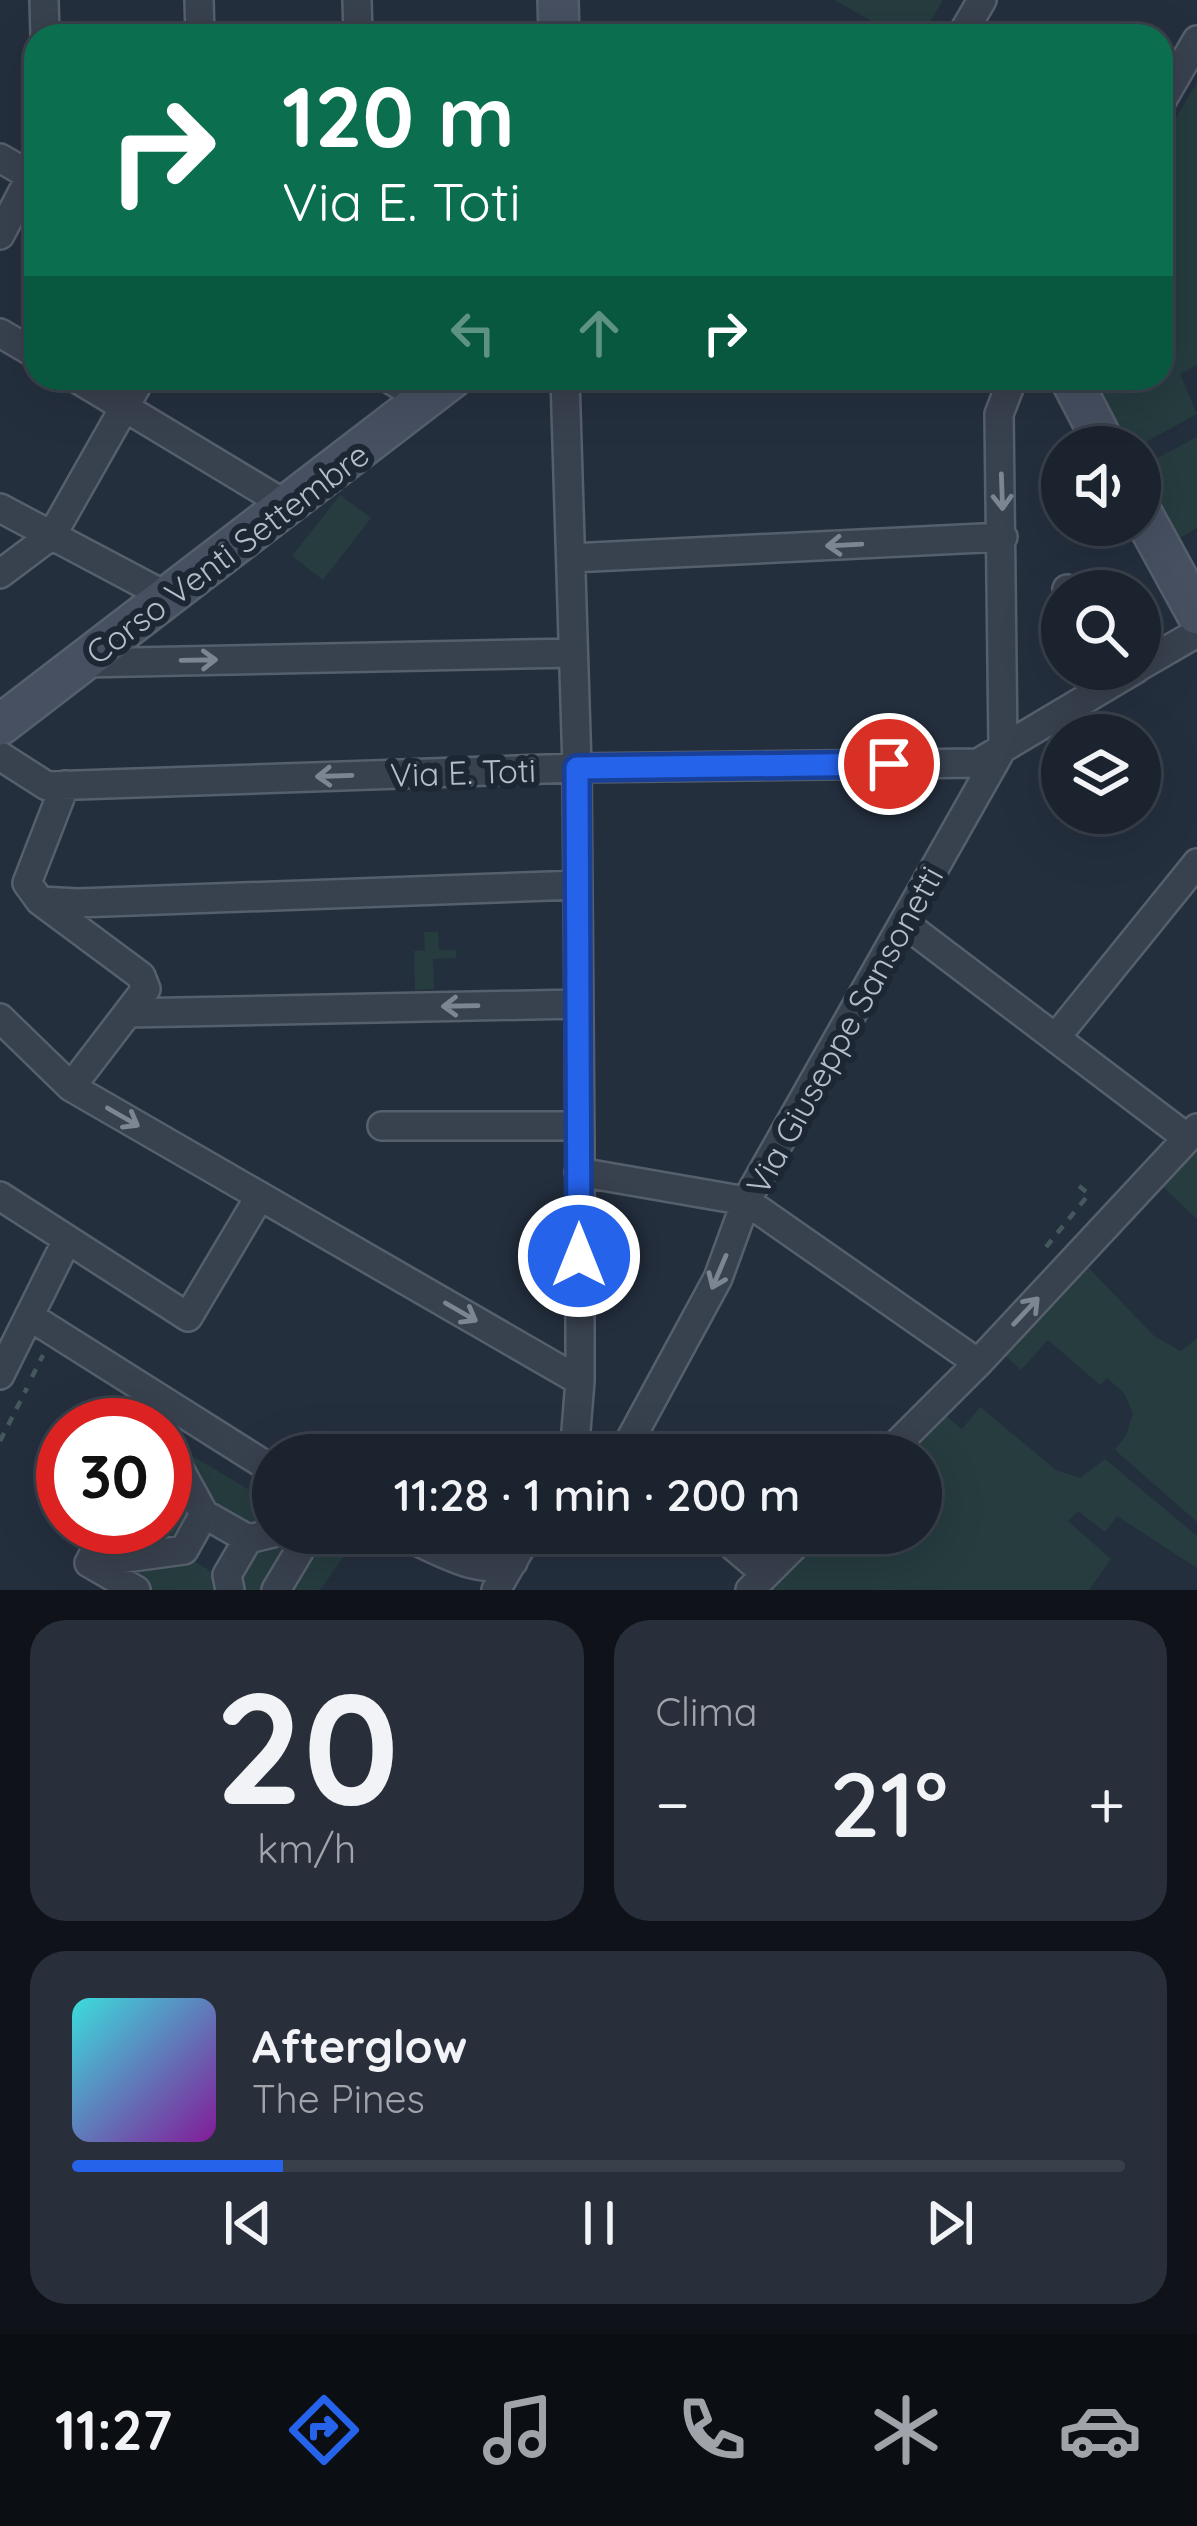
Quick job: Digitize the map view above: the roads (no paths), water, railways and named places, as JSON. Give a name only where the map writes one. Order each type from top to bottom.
[{"type":"street","points":[[1173,81],[1197,40]]},
{"type":"street","points":[[0,235],[24,193]]},
{"type":"street","points":[[97,390],[288,506]]},
{"type":"street","points":[[0,574],[52,535],[133,390]]},
{"type":"street","name":"Corso Venti Settembre","points":[[0,725],[439,390]]},
{"type":"street","points":[[565,390],[577,768],[580,1434]]},
{"type":"street","name":"Via Giuseppe Sansonetti","points":[[633,1434],[718,1278],[746,1202],[1003,747],[999,414],[1008,390]]},
{"type":"street","points":[[1076,390],[1095,426]]},
{"type":"street","points":[[0,508],[168,596]]},
{"type":"street","points":[[571,558],[1003,537]]},
{"type":"street","points":[[1160,546],[1197,614]]},
{"type":"street","name":"Via E. Toti","points":[[1161,652],[1197,633]]},
{"type":"street","points":[[82,663],[573,653]]},
{"type":"street","name":"Via E. Toti","points":[[0,756],[47,786],[577,768],[978,763],[1096,690]]},
{"type":"street","points":[[65,785],[27,883],[40,901],[141,976],[146,988],[71,1087]]},
{"type":"street","points":[[1057,1036],[1197,863]]},
{"type":"street","points":[[40,901],[577,885]]},
{"type":"street","points":[[904,923],[1192,1132],[907,1434]]},
{"type":"street","points":[[128,1013],[578,1004]]},
{"type":"street","points":[[0,1018],[71,1087],[580,1381]]},
{"type":"street","points":[[382,1126],[579,1126]]},
{"type":"street","points":[[579,1172],[746,1202],[978,1363]]},
{"type":"street","points":[[0,1196],[188,1318],[260,1196]]},
{"type":"street","points":[[0,1375],[67,1240]]},
{"type":"street","points":[[29,1316],[142,1398]]},
{"type":"street","points":[[192,1429],[252,1460]]},
{"type":"street","points":[[192,1492],[204,1514],[252,1533]]},
{"type":"street","points":[[192,1536],[204,1514]]},
{"type":"street","points":[[190,1554],[228,1582],[252,1548]]},
{"type":"street","points":[[89,1563],[94,1554]]},
{"type":"street","points":[[89,1563],[155,1554]]},
{"type":"street","points":[[276,1590],[297,1554]]},
{"type":"street","points":[[451,1554],[485,1568],[513,1562]]},
{"type":"street","points":[[496,1590],[517,1554]]},
{"type":"street","points":[[735,1554],[758,1582],[786,1554]]},
{"type":"street","points":[[89,1563],[136,1590]]}]
